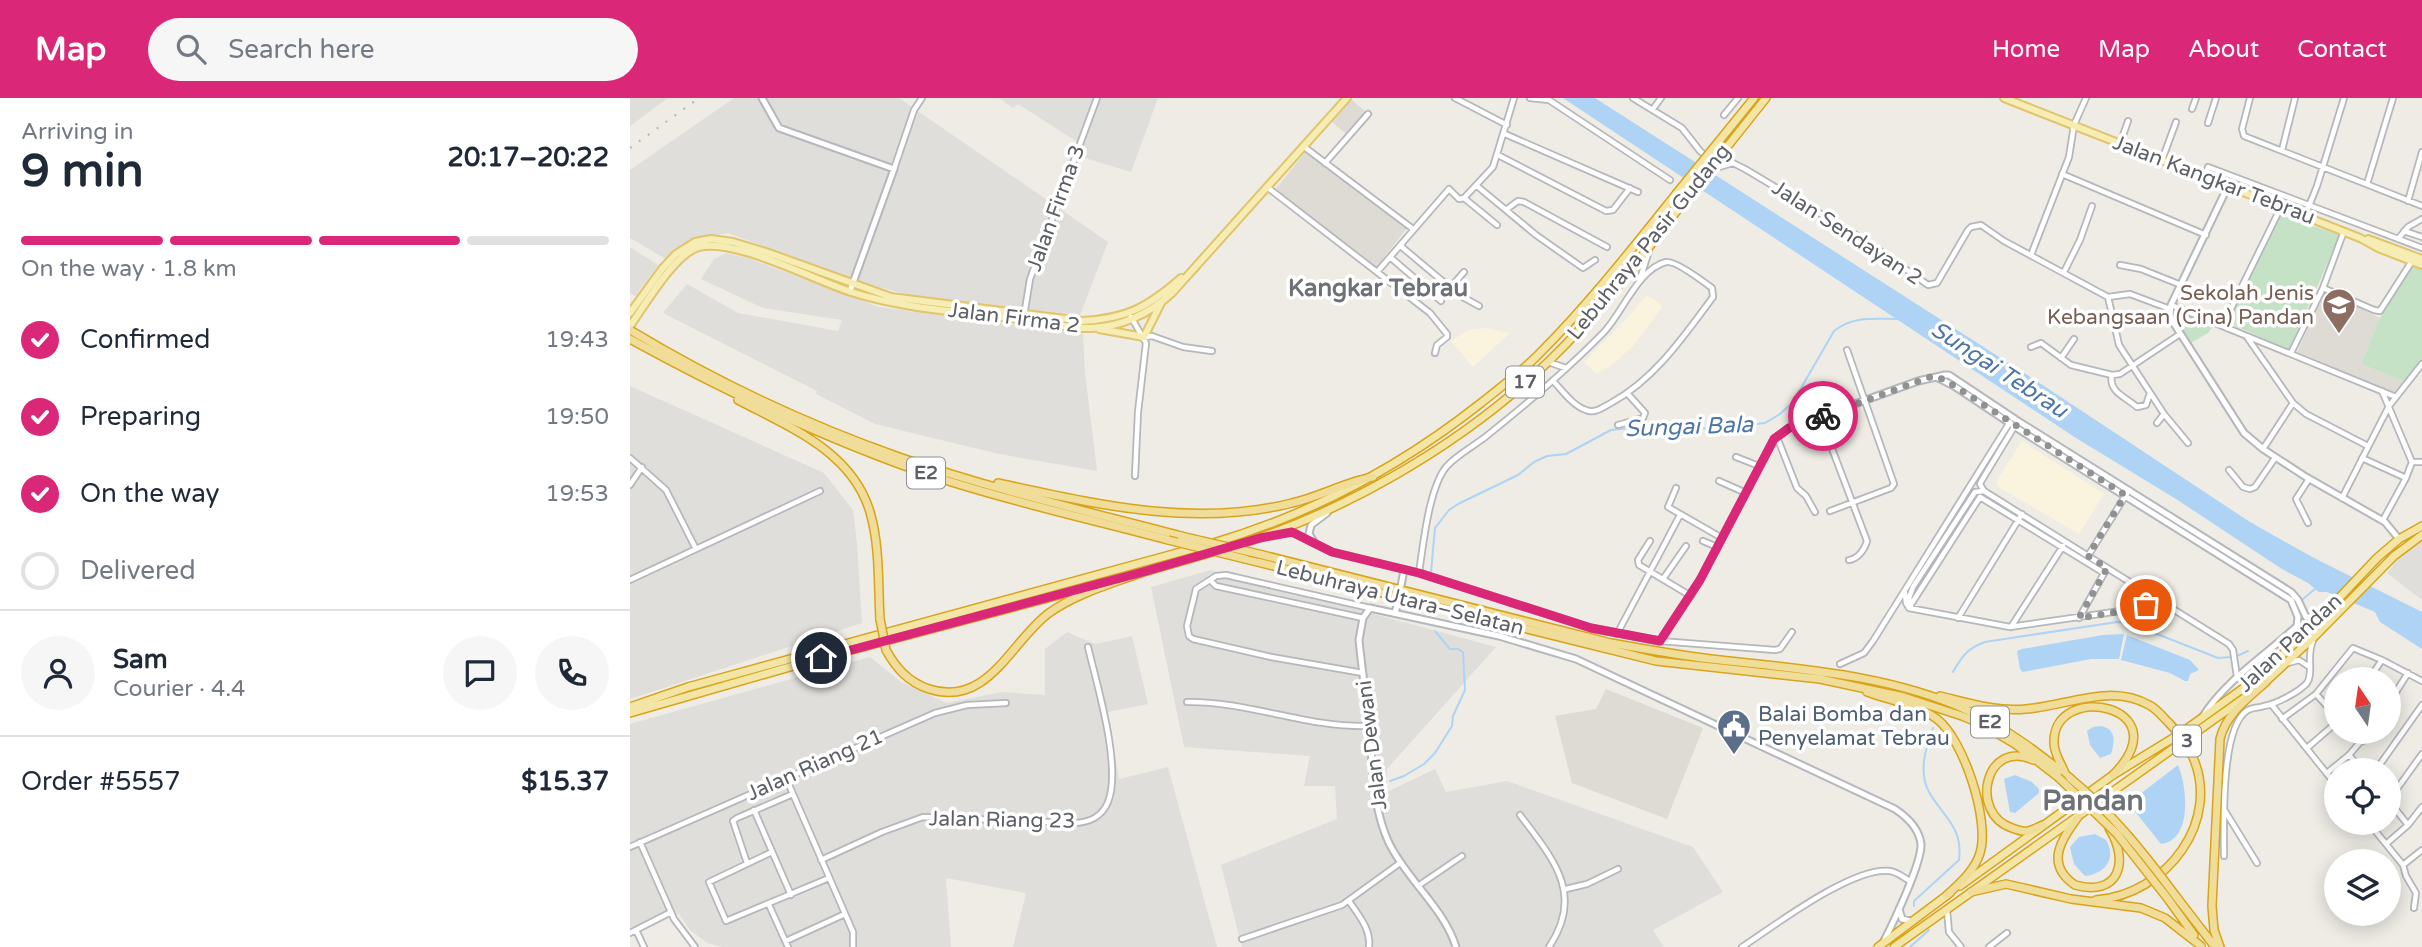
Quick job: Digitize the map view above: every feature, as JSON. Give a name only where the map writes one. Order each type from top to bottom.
[{"type":"highway","name":"Lebuhraya Pasir Gudang","points":[[630,707],[688,687],[1231,538],[1316,506],[1373,477],[1436,438],[1516,376],[1539,354],[1620,264],[1754,98]]},
{"type":"highway","name":"Lebuhraya Pasir Gudang","points":[[630,713],[1260,538],[1331,509],[1400,472],[1451,440],[1548,362],[1651,247],[1766,98]]},
{"type":"highway","name":"Lebuhraya Utara–Selatan","points":[[630,332],[696,374],[802,425],[938,477],[1168,540],[1656,661],[1808,678],[1904,697],[1962,716],[2000,734],[2064,776]]},
{"type":"highway","name":"Lebuhraya Utara–Selatan","points":[[630,332],[803,418],[895,455],[980,483],[1611,643],[1693,657],[1828,672],[1906,688],[1967,710],[2001,727],[2030,746],[2064,776]]},
{"type":"highway","points":[[696,374],[702,382],[824,447],[849,472],[863,494],[873,526],[880,619],[886,650],[898,670],[917,684],[934,690],[964,689],[992,674],[1034,626],[1058,607],[1086,592],[1143,572]]},
{"type":"highway","points":[[980,483],[987,480],[1115,507],[1187,515],[1240,512],[1292,503],[1373,477]]},
{"type":"highway","name":"Jalan Pandan","points":[[1881,945],[2113,775],[2201,719],[2264,672],[2399,539],[2422,526]]},
{"type":"highway","name":"Jalan Pandan","points":[[1895,946],[1947,915],[1990,876],[2179,746],[2266,682],[2404,547],[2422,535]]},
{"type":"highway","points":[[2218,947],[2211,906],[2220,739],[2233,714],[2266,682]]},
{"type":"highway","points":[[1850,685],[1928,713],[1944,726],[1962,752],[1983,825],[1983,840],[1977,862],[1947,895]]},
{"type":"highway","points":[[1906,688],[1972,704],[2011,710],[2098,695],[2115,696],[2151,705],[2169,723],[2199,769],[2201,806],[2192,834],[2176,859],[2145,884],[2130,892],[2103,899],[2071,899]]},
{"type":"highway","points":[[2113,775],[2131,754],[2134,740],[2127,719],[2116,710],[2105,706],[2092,706],[2064,716],[2057,725],[2054,739],[2055,752],[2064,776],[2105,809],[2130,837],[2202,946]]},
{"type":"highway","points":[[2043,764],[2021,757],[2006,759],[1989,773],[1986,786],[1989,804],[2000,822],[2021,831],[2043,825]]},
{"type":"highway","name":"E2","points":[[2064,776],[2105,822]]},
{"type":"highway","points":[[2080,814],[2058,850],[2061,871],[2070,881],[2082,887],[2097,887],[2109,881],[2117,873],[2121,862],[2120,850],[2105,822]]},
{"type":"highway","points":[[2105,822],[2218,947]]},
{"type":"highway","points":[[1971,892],[2007,884],[2071,899],[2127,906],[2152,912],[2177,926],[2202,946]]},
{"type":"main road","points":[[1203,258],[1347,98]]},
{"type":"main road","name":"Jalan Kangkar Tebrau","points":[[2004,98],[2360,237],[2422,265]]},
{"type":"main road","points":[[2360,237],[2422,258]]},
{"type":"main road","name":"Jalan Firma 2","points":[[630,313],[662,268],[676,254],[695,242],[711,239],[733,242],[891,297],[1090,328],[1146,314],[1161,303],[1203,258]]},
{"type":"main road","name":"Jalan Firma 2","points":[[630,332],[682,258],[696,248],[705,246],[714,245],[742,251],[849,291],[890,303],[1082,321],[1131,317],[1157,299],[1203,258]]},
{"type":"main road","points":[[1090,328],[1144,337],[1161,303]]},
{"type":"street","points":[[762,98],[779,128],[894,169]]},
{"type":"street","points":[[849,291],[914,110],[922,98]]},
{"type":"street","name":"Jalan Firma 3","points":[[1024,317],[1030,279],[1097,98]]},
{"type":"street","points":[[1455,98],[1507,125]]},
{"type":"street","points":[[1377,272],[1450,189],[1459,199],[1464,198],[1492,171],[1514,98]]},
{"type":"street","points":[[1530,98],[1549,100],[1670,180]]},
{"type":"street","points":[[1633,98],[1653,109],[1661,98]]},
{"type":"street","points":[[1724,115],[1738,98]]},
{"type":"street","points":[[2086,98],[2074,125],[2069,157],[2031,255],[2108,297],[2130,294],[2223,325],[2396,397]]},
{"type":"street","points":[[2192,108],[2196,98]]},
{"type":"street","points":[[2208,123],[2216,98]]},
{"type":"street","points":[[2250,98],[2242,132],[2244,136],[2420,205]]},
{"type":"street","points":[[2282,150],[2295,98]]},
{"type":"street","points":[[2305,216],[2344,98]]},
{"type":"street","points":[[2367,184],[2393,98]]},
{"type":"street","name":"Jalan Sendayan 2","points":[[1653,109],[1688,132],[1700,151],[1719,166],[1734,163],[1866,240],[1928,285],[1937,283],[1971,226],[1981,225],[2031,255]]},
{"type":"street","points":[[1325,163],[1368,114]]},
{"type":"street","points":[[2120,144],[2128,121]]},
{"type":"street","points":[[2162,160],[2176,122]]},
{"type":"street","points":[[1505,134],[1638,192]]},
{"type":"street","points":[[1303,146],[1413,229]]},
{"type":"street","points":[[2409,201],[2422,152]]},
{"type":"street","points":[[1498,155],[1606,211],[1613,210],[1630,188]]},
{"type":"street","points":[[2205,177],[2208,167],[2422,248]]},
{"type":"street","points":[[2063,174],[2206,235]]},
{"type":"street","points":[[1477,186],[1535,235],[1583,268],[1595,260]]},
{"type":"street","points":[[2228,186],[2171,307],[2173,322],[2244,433],[2275,458],[2383,520],[2399,539]]},
{"type":"street","points":[[1266,187],[1419,304],[1447,331],[1447,337],[1437,345],[1434,353]]},
{"type":"street","points":[[1464,198],[1497,225]]},
{"type":"street","points":[[1507,209],[1518,201],[1524,202],[1607,247]]},
{"type":"street","points":[[2064,272],[2080,240],[2092,206]]},
{"type":"street","points":[[2223,325],[2281,207]]},
{"type":"street","points":[[2398,239],[2404,231],[2422,219]]},
{"type":"street","points":[[2404,231],[2422,237]]},
{"type":"street","points":[[2291,353],[2323,288],[2344,232]]},
{"type":"street","points":[[2389,246],[2392,237]]},
{"type":"street","points":[[1401,244],[1450,288],[1468,302],[1479,306]]},
{"type":"street","points":[[1419,573],[1429,512],[1446,467],[1553,382],[1619,316],[1640,279],[1651,247]]},
{"type":"street","points":[[1390,257],[1441,301]]},
{"type":"street","points":[[2323,288],[2378,312],[2412,261]]},
{"type":"street","points":[[1553,382],[1577,405],[1595,411],[1644,382],[1713,297],[1712,288],[1673,262],[1665,262],[1640,279]]},
{"type":"street","points":[[2120,265],[2141,269],[2182,286]]},
{"type":"street","points":[[1450,288],[1464,272]]},
{"type":"street","points":[[2108,297],[2119,345],[2164,414],[2188,443]]},
{"type":"street","points":[[1131,317],[1144,337],[1146,347],[1138,412],[1135,476]]},
{"type":"street","points":[[2031,347],[2041,343],[2071,365],[2112,375],[2133,367],[2180,334]]},
{"type":"street","points":[[1144,337],[1152,336],[1183,347],[1212,351]]},
{"type":"street","points":[[2246,336],[2293,403],[2306,414],[2368,446]]},
{"type":"street","points":[[2061,358],[2074,339]]},
{"type":"street","points":[[1830,511],[1891,488],[1894,484],[1847,350]]},
{"type":"street","points":[[1548,362],[1567,368]]},
{"type":"street","points":[[2342,498],[2389,406],[2422,364]]},
{"type":"street","points":[[2112,375],[2110,383],[2113,389],[2137,407],[2146,405],[2150,393]]},
{"type":"street","points":[[1660,641],[1691,596],[1777,437],[1789,428],[1933,376],[1954,386],[2127,492],[2274,585],[2296,603],[2299,611],[2297,626],[2237,677],[2213,701],[2201,719]]},
{"type":"street","points":[[2381,391],[2412,461],[2406,478],[2383,520]]},
{"type":"street","points":[[1618,425],[1636,422],[1643,418],[1645,413],[1627,393]]},
{"type":"street","points":[[2263,449],[2293,403]]},
{"type":"street","points":[[2157,423],[2164,414]]},
{"type":"street","points":[[1820,417],[1867,541],[1866,547],[1857,557],[1849,560]]},
{"type":"street","points":[[2014,422],[1980,484],[1984,491],[2022,514],[2104,573]]},
{"type":"street","points":[[1840,664],[1864,653],[2014,422]]},
{"type":"street","points":[[1777,437],[1797,488],[1806,496],[1815,512]]},
{"type":"street","points":[[1736,457],[1759,466]]},
{"type":"street","points":[[630,458],[666,490],[696,550]]},
{"type":"street","points":[[2229,470],[2243,487],[2250,489],[2255,487],[2275,458]]},
{"type":"street","points":[[2362,458],[2406,478]]},
{"type":"street","points":[[2412,461],[2422,462]]},
{"type":"street","points":[[630,485],[642,467]]},
{"type":"street","points":[[2308,523],[2296,499],[2309,479]]},
{"type":"street","points":[[1719,481],[1746,493]]},
{"type":"street","points":[[1676,488],[1668,507],[1722,538]]},
{"type":"street","points":[[630,580],[820,491]]},
{"type":"street","points":[[1911,607],[1975,492],[1984,491]]},
{"type":"street","points":[[2088,556],[2127,492]]},
{"type":"street","points":[[1911,607],[1909,598],[1913,587],[1952,527],[1980,497],[2088,556],[2229,644],[2237,677]]},
{"type":"street","points":[[1961,500],[1966,511]]},
{"type":"street","points":[[1316,545],[1310,534],[1311,525],[1331,509]]},
{"type":"street","points":[[1958,618],[2022,514]]},
{"type":"street","points":[[1617,634],[1680,515]]},
{"type":"street","points":[[1941,531],[1952,527]]},
{"type":"street","points":[[1260,538],[1292,532],[1332,552],[1419,573],[1617,634],[1660,641],[1775,650],[1780,649],[1792,632]]},
{"type":"street","points":[[1650,541],[1638,562],[1691,596]]},
{"type":"street","points":[[1703,541],[1717,547]]},
{"type":"street","points":[[2010,627],[2064,545]]},
{"type":"street","points":[[1663,579],[1686,546]]},
{"type":"street","points":[[2079,618],[2107,568]]},
{"type":"street","points":[[1401,586],[1404,570]]},
{"type":"street","points":[[1363,673],[1271,657],[1193,639],[1189,636],[1187,626],[1196,589],[1210,580],[1226,575],[1499,636],[1576,659],[1895,809],[1914,825],[1919,838],[1920,854],[1881,945]]},
{"type":"street","points":[[1210,580],[1216,586],[1363,618],[1370,608]]},
{"type":"street","points":[[1905,593],[1907,606],[2010,627],[2141,608],[2146,605],[2151,595]]},
{"type":"street","points":[[1395,613],[1398,602]]},
{"type":"street","points":[[2299,611],[2310,619],[2322,617]]},
{"type":"street","name":"Jalan Dewani","points":[[1363,618],[1359,640],[1373,778],[1381,820],[1400,863],[1449,930],[1456,947]]},
{"type":"street","points":[[2224,856],[2226,764],[2238,721],[2250,709],[2271,704],[2304,685],[2310,677],[2308,653],[2315,636]]},
{"type":"street","name":"Jalan Riang 23","points":[[821,860],[882,832],[923,817],[1073,823],[1087,822],[1098,817],[1109,801],[1113,776],[1088,648]]},
{"type":"street","points":[[2282,719],[2316,694],[2353,648],[2422,681]]},
{"type":"street","points":[[2284,666],[2299,660],[2309,666]]},
{"type":"street","points":[[2377,667],[2382,660]]},
{"type":"street","points":[[2401,685],[2408,674]]},
{"type":"street","points":[[2316,694],[2324,703]]},
{"type":"street","points":[[1186,702],[1208,702],[1334,726],[1369,726]]},
{"type":"street","name":"Jalan Riang 21","points":[[630,847],[935,713],[967,705],[1006,704]]},
{"type":"street","points":[[2271,704],[2324,769]]},
{"type":"street","points":[[2384,758],[2422,705]]},
{"type":"street","points":[[2307,748],[2324,734]]},
{"type":"street","points":[[2345,758],[2360,744]]},
{"type":"street","points":[[2401,784],[2422,754]]},
{"type":"street","points":[[786,778],[845,914],[852,932],[853,947]]},
{"type":"street","points":[[747,863],[733,821],[793,794]]},
{"type":"street","points":[[2386,844],[2408,825],[2422,807]]},
{"type":"street","points":[[754,810],[791,895]]},
{"type":"street","points":[[2224,811],[2257,863]]},
{"type":"street","points":[[1520,815],[1541,842],[1566,890],[1562,927],[1549,947]]},
{"type":"street","points":[[2401,816],[2408,825]]},
{"type":"street","points":[[2379,835],[2403,865],[2416,893],[2414,908]]},
{"type":"street","points":[[640,842],[678,926],[695,947]]},
{"type":"street","points":[[2403,865],[2422,850]]},
{"type":"street","points":[[772,852],[709,882],[724,919],[730,921],[829,878]]},
{"type":"street","points":[[1417,886],[1462,856]]},
{"type":"street","points":[[1242,939],[1328,911],[1349,901],[1400,863]]},
{"type":"street","points":[[1566,890],[1587,884],[1618,869]]},
{"type":"street","points":[[1742,947],[1846,880],[1869,872],[1888,871],[1910,881]]},
{"type":"street","points":[[1349,901],[1366,926],[1370,938],[1369,947]]},
{"type":"street","points":[[1900,902],[1900,916],[1905,921],[1911,921]]},
{"type":"street","points":[[769,905],[787,944],[845,914]]},
{"type":"street","points":[[630,933],[671,912]]},
{"type":"street","points":[[1947,915],[1949,932],[1961,947]]},
{"type":"street","points":[[636,930],[644,947]]},
{"type":"street","points":[[1989,947],[2007,933]]},
{"type":"shaded area","points":[[630,98],[668,98],[630,126]]},
{"type":"shaded area","points":[[734,98],[899,98],[1108,242],[1080,315],[921,298],[863,283],[728,233],[696,239],[666,259],[630,238],[630,170]]},
{"type":"shaded area","points":[[999,98],[1158,98],[1131,172],[1085,158],[1087,148],[1018,104],[1013,108]]},
{"type":"shaded area","points":[[1352,100],[1367,113],[1347,135],[1332,122]]},
{"type":"shaded area","points":[[1307,150],[1407,228],[1375,269],[1275,190]]},
{"type":"shaded area","points":[[630,247],[658,265],[635,296],[630,293]]},
{"type":"shaded area","points":[[726,253],[751,259],[879,307],[1083,334],[1097,471],[999,454],[875,424],[816,394],[817,391],[663,313],[687,284],[738,313],[838,331],[842,320],[763,308],[701,279],[714,259]]},
{"type":"shaded area","name":"Sekolah Jenis Kebangsaan (Cina) Pandan","points":[[2325,291],[2380,318],[2361,364],[2405,382],[2395,394],[2297,352]]},
{"type":"shaded area","points":[[1647,295],[1662,307],[1633,346],[1612,365],[1596,374],[1584,362]]},
{"type":"shaded area","points":[[1486,328],[1510,333],[1473,367],[1451,341],[1468,330]]},
{"type":"shaded area","points":[[630,386],[824,473],[853,510],[862,623],[630,699]]},
{"type":"shaded area","points":[[2022,441],[2104,494],[2079,534],[1997,486],[1997,480]]},
{"type":"shaded area","points":[[2422,539],[2422,600],[2387,573],[2397,560]]},
{"type":"shaded area","points":[[1211,570],[1496,647],[1387,769],[1387,792],[1435,769],[1446,792],[1507,781],[1693,847],[1723,892],[1653,930],[1664,947],[1242,947],[1221,865],[1337,819],[1335,786],[1304,786],[1310,756],[1184,747],[1151,587]]},
{"type":"shaded area","points":[[1067,632],[1095,644],[1132,636],[1148,704],[1108,712],[1119,779],[1168,767],[1217,947],[1013,947],[1026,893],[946,878],[951,947],[722,947],[707,943],[690,930],[679,914],[630,936],[630,724],[870,657],[901,682],[947,703],[1002,692],[1045,695],[1045,649]]},
{"type":"shaded area","points":[[1606,689],[1703,728],[1667,819],[1572,783],[1555,716],[1596,709]]},
{"type":"green space","points":[[2280,215],[2340,235],[2289,350],[2227,322]]},
{"type":"green space","points":[[2413,265],[2422,269],[2422,360],[2405,382],[2361,364],[2380,318]]},
{"type":"green space","points":[[2175,309],[2214,325],[2208,333],[2189,344],[2174,318]]},
{"type":"water","name":"Sungai Tebrau","points":[[1563,98],[1595,98],[2035,380],[2250,522],[2314,558],[2422,612],[2422,649],[2380,622],[2375,612],[2327,592],[2319,592],[2076,438]]},
{"type":"water","points":[[2124,634],[2119,659],[2091,659],[2023,672],[2020,669],[2017,651],[2022,649]]},
{"type":"water","points":[[2127,635],[2190,660],[2199,670],[2190,674],[2188,681],[2185,681],[2170,673],[2121,660]]},
{"type":"water","points":[[2101,726],[2112,733],[2114,740],[2111,754],[2100,758],[2090,745],[2087,731]]},
{"type":"water","points":[[2178,765],[2184,786],[2183,823],[2171,840],[2161,844],[2133,809],[2131,801]]},
{"type":"water","points":[[2015,775],[2032,782],[2039,789],[2039,793],[2015,813],[2010,812],[2004,779]]},
{"type":"water","points":[[2095,834],[2106,840],[2109,859],[2098,872],[2085,876],[2074,864],[2070,847],[2079,837]]},
{"type":"waterway","name":"Sungai Bala","points":[[1431,572],[1435,528],[1449,510],[1518,475],[1534,462],[1547,456],[1566,454],[1611,430],[1648,426],[1714,429],[1765,423],[1793,402],[1834,331],[1857,320],[1900,319]]},
{"type":"waterway","points":[[2303,599],[2315,589]]},
{"type":"waterway","points":[[1953,672],[1966,653],[1985,642],[2117,622],[2129,623],[2218,658],[2231,657]]},
{"type":"waterway","points":[[1390,781],[1424,764],[1435,753],[1452,726],[1453,716],[1465,690],[1463,652],[1450,649],[1435,631]]},
{"type":"waterway","points":[[2237,656],[2248,651]]},
{"type":"waterway","points":[[1914,906],[1914,901],[1959,860],[1955,831],[1929,792],[1924,776],[1926,751],[1933,728]]},
{"type":"waterway","points":[[1910,947],[1929,930]]},
{"type":"railway","points":[[630,148],[699,98]]},
{"type":"way so far","points":[[1823,416],[1933,376],[1945,380],[2125,495],[2088,556],[2107,568],[2079,618],[2146,605]]},
{"type":"place","name":"Sekolah Jenis Kebangsaan (Cina) Pandan","points":[[2339,335]]},
{"type":"place","name":"Balai Bomba dan Penyelamat Tebrau","points":[[1734,756]]},
{"type":"district","name":"Kangkar Tebrau","points":[[1378,288]]},
{"type":"district","name":"Pandan","points":[[2093,801]]},
{"type":"route","points":[[821,658],[1260,538],[1292,532],[1307,541],[1351,558],[1419,573],[1591,628],[1660,641],[1691,596],[1774,439],[1789,428],[1823,416]]}]
